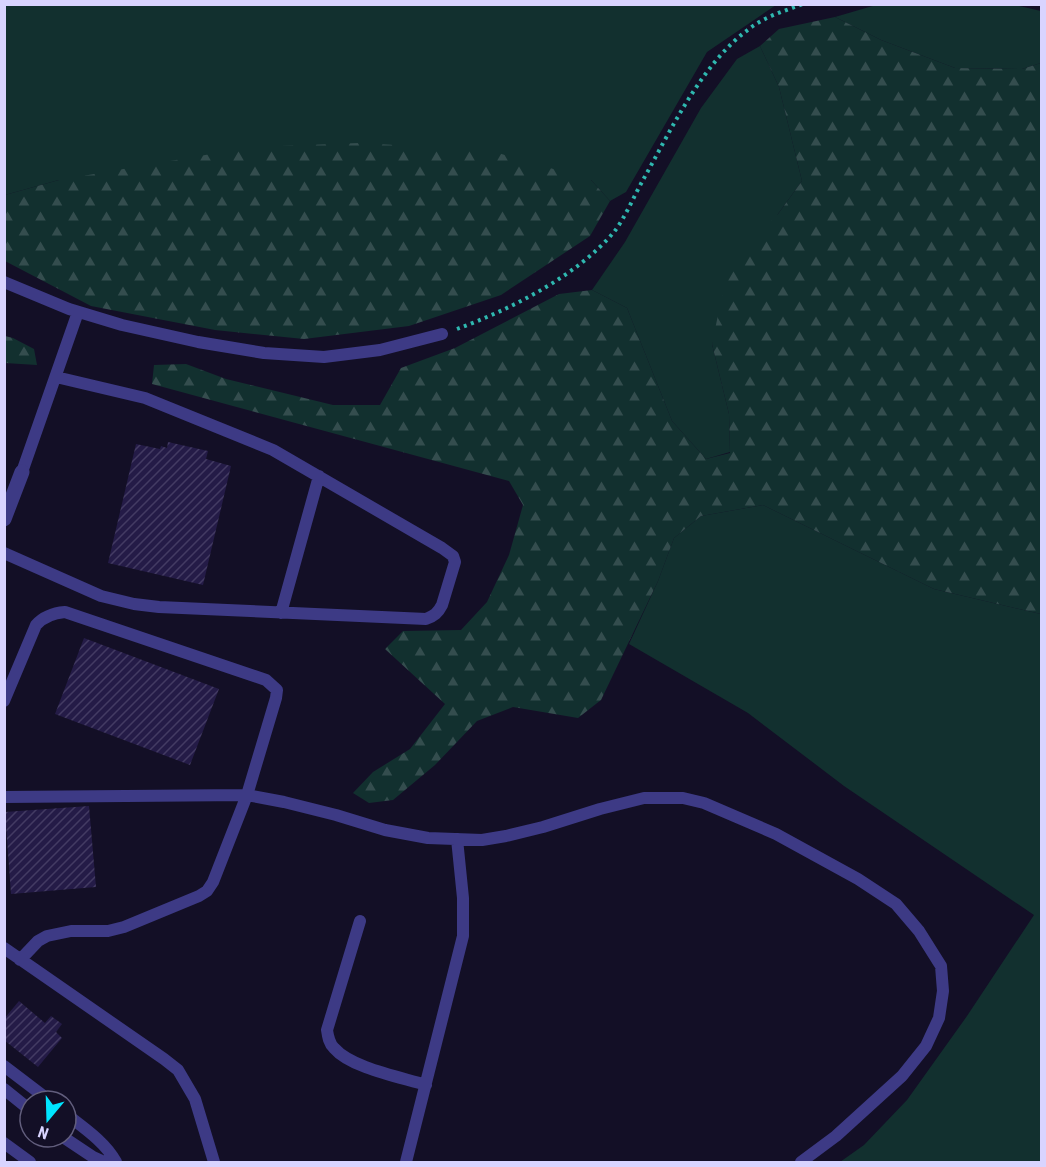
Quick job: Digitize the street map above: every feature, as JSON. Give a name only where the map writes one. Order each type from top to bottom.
[{"type":"street","points":[[4,519],[22,472]]},
{"type":"lane","points":[[4,282],[78,312],[122,325],[198,342],[264,353],[324,357],[380,350],[442,334]]},
{"type":"lane","points":[[22,472],[78,312]]},
{"type":"lane","points":[[4,554],[101,596],[118,601],[159,607],[426,619],[439,611],[455,562],[453,556],[442,548],[273,450],[156,402],[56,377]]},
{"type":"lane","points":[[281,613],[319,476]]},
{"type":"lane","points":[[4,701],[36,625],[48,615],[65,612],[266,680],[277,690],[247,795],[213,882],[207,891],[192,900],[116,929],[71,931],[48,936],[38,941],[20,960]]},
{"type":"lane","points":[[4,797],[247,795],[336,815],[385,830],[428,838],[482,840],[543,827],[644,798],[683,798],[704,803],[776,834],[858,879],[896,904],[919,931],[940,966],[943,991],[939,1018],[926,1046],[902,1076],[836,1136],[801,1162]]},
{"type":"lane","points":[[406,1162],[463,936],[463,898],[457,839]]},
{"type":"lane","points":[[360,921],[327,1030],[329,1039],[333,1047],[344,1057],[364,1066],[426,1085]]},
{"type":"lane","points":[[4,948],[178,1070],[195,1099],[214,1162]]},
{"type":"lane","points":[[4,1066],[34,1089]]},
{"type":"lane","points":[[4,1089],[18,1100]]},
{"type":"lane","points":[[78,1124],[98,1140],[117,1162]]},
{"type":"lane","points":[[4,1143],[30,1162]]},
{"type":"lane","points":[[78,1147],[104,1162]]},
{"type":"path","points":[[442,334],[485,318],[530,295],[567,273],[599,248],[616,229],[677,119],[710,67],[723,51],[750,27],[802,4]]},
{"type":"green space","points":[[5,5],[776,5],[707,52],[626,192],[610,201],[591,180],[59,180],[5,195]]},
{"type":"green space","points":[[876,5],[1015,5],[1041,11],[1041,63],[1022,69],[955,68],[881,40],[835,17]]},
{"type":"green space","points":[[835,17],[881,40],[955,68],[1022,69],[1041,63],[1041,614],[934,589],[763,505],[701,516],[674,538],[658,581],[601,700],[578,718],[513,707],[477,721],[435,765],[393,800],[369,803],[353,793],[373,772],[410,749],[445,704],[385,649],[403,631],[461,630],[487,602],[509,555],[523,505],[509,481],[152,384],[154,365],[186,364],[226,379],[333,405],[380,405],[401,368],[455,348],[559,294],[592,290],[627,308],[672,421],[706,459],[730,453],[729,414],[712,344],[728,267],[778,214],[802,181],[779,87],[760,46],[779,29]]},
{"type":"green space","points":[[760,46],[779,87],[802,181],[778,214],[712,344],[729,414],[730,452],[706,459],[672,421],[627,308],[592,290],[625,242],[701,108],[737,59]]},
{"type":"green space","points":[[359,143],[488,150],[591,180],[610,201],[590,236],[501,295],[409,326],[304,339],[215,330],[91,306],[5,261],[5,195],[59,180],[252,147]]},
{"type":"green space","points":[[5,336],[34,349],[37,365],[5,363]]},
{"type":"green space","points":[[763,505],[934,589],[1041,614],[1041,1162],[840,1162],[864,1145],[907,1100],[967,1016],[1034,915],[844,786],[748,713],[629,644],[658,581],[674,538],[701,516]]},
{"type":"building","points":[[168,442],[208,451],[206,459],[231,466],[203,585],[108,563],[136,444],[160,449],[161,446],[167,448]]},
{"type":"building","points":[[84,638],[219,689],[190,765],[55,714]]},
{"type":"building","points":[[89,806],[96,887],[11,894],[5,812]]},
{"type":"building","points":[[19,1001],[45,1023],[51,1016],[62,1024],[56,1032],[62,1038],[38,1067],[4,1040],[4,1019]]}]
